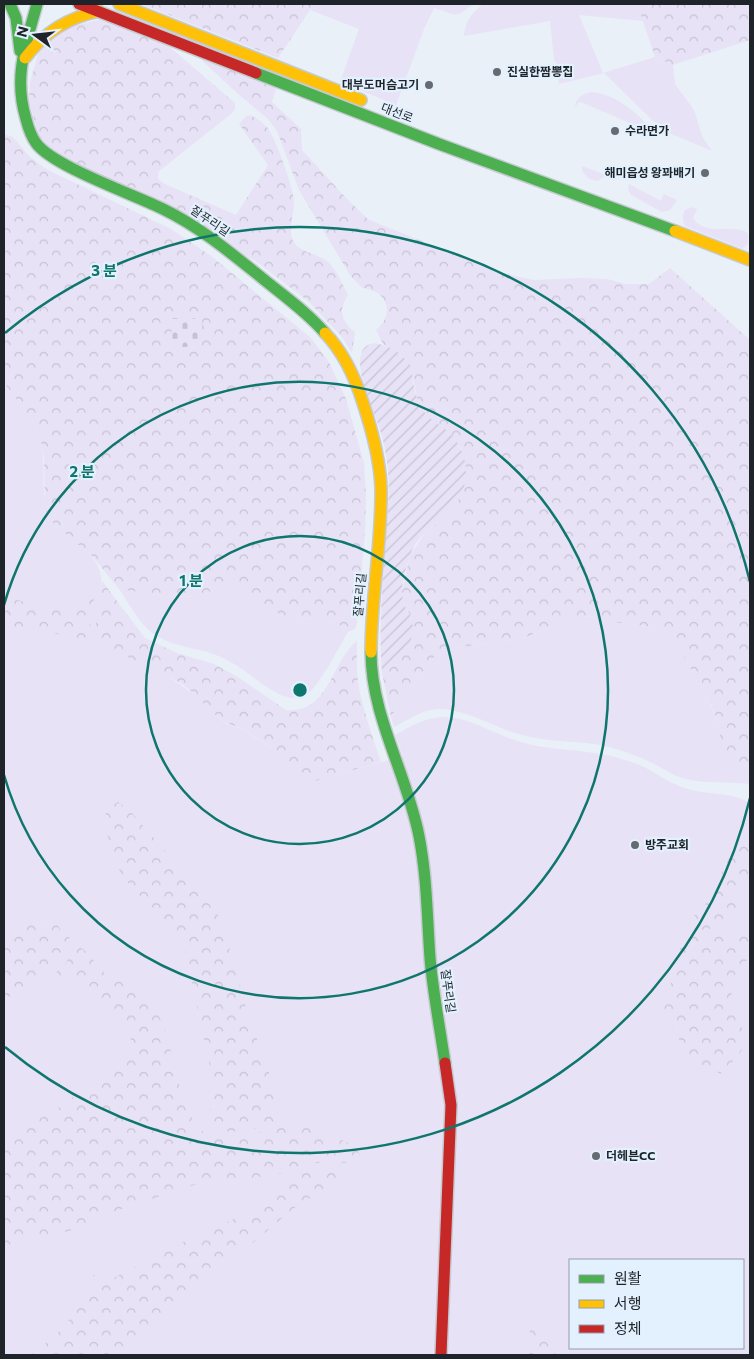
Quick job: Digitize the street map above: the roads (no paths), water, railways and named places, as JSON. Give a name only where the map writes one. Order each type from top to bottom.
[{"type":"street","points":[[10,4],[16,18],[20,38],[21,63]]},
{"type":"street","name":"잘푸리길","points":[[37,4],[21,63],[20,82],[22,106],[36,144],[51,156],[70,166],[178,217],[197,228],[312,318],[333,341],[356,381],[369,420],[381,487],[380,525],[371,629],[373,673],[382,721],[410,798],[419,834],[426,874],[430,959],[450,1106],[441,1355]]},
{"type":"street","name":"대선로","points":[[79,4],[430,141],[684,236],[706,242]]},
{"type":"street","name":"대선로","points":[[119,4],[372,105]]},
{"type":"street","points":[[130,4],[142,12]]},
{"type":"street","points":[[21,63],[36,42],[59,25],[76,17],[98,12]]},
{"type":"street","name":"대선로","points":[[446,134],[629,205],[706,242],[750,260]]},
{"type":"place","name":"진실한짬뽕집","points":[[497,72]]},
{"type":"place","name":"대부도머슴고기","points":[[429,85]]},
{"type":"place","name":"수라면가","points":[[615,131]]},
{"type":"place","name":"해미읍성 왕꽈배기","points":[[705,173]]},
{"type":"place","name":"방주교회","points":[[635,845]]},
{"type":"place","name":"더헤븐CC","points":[[596,1156]]}]
